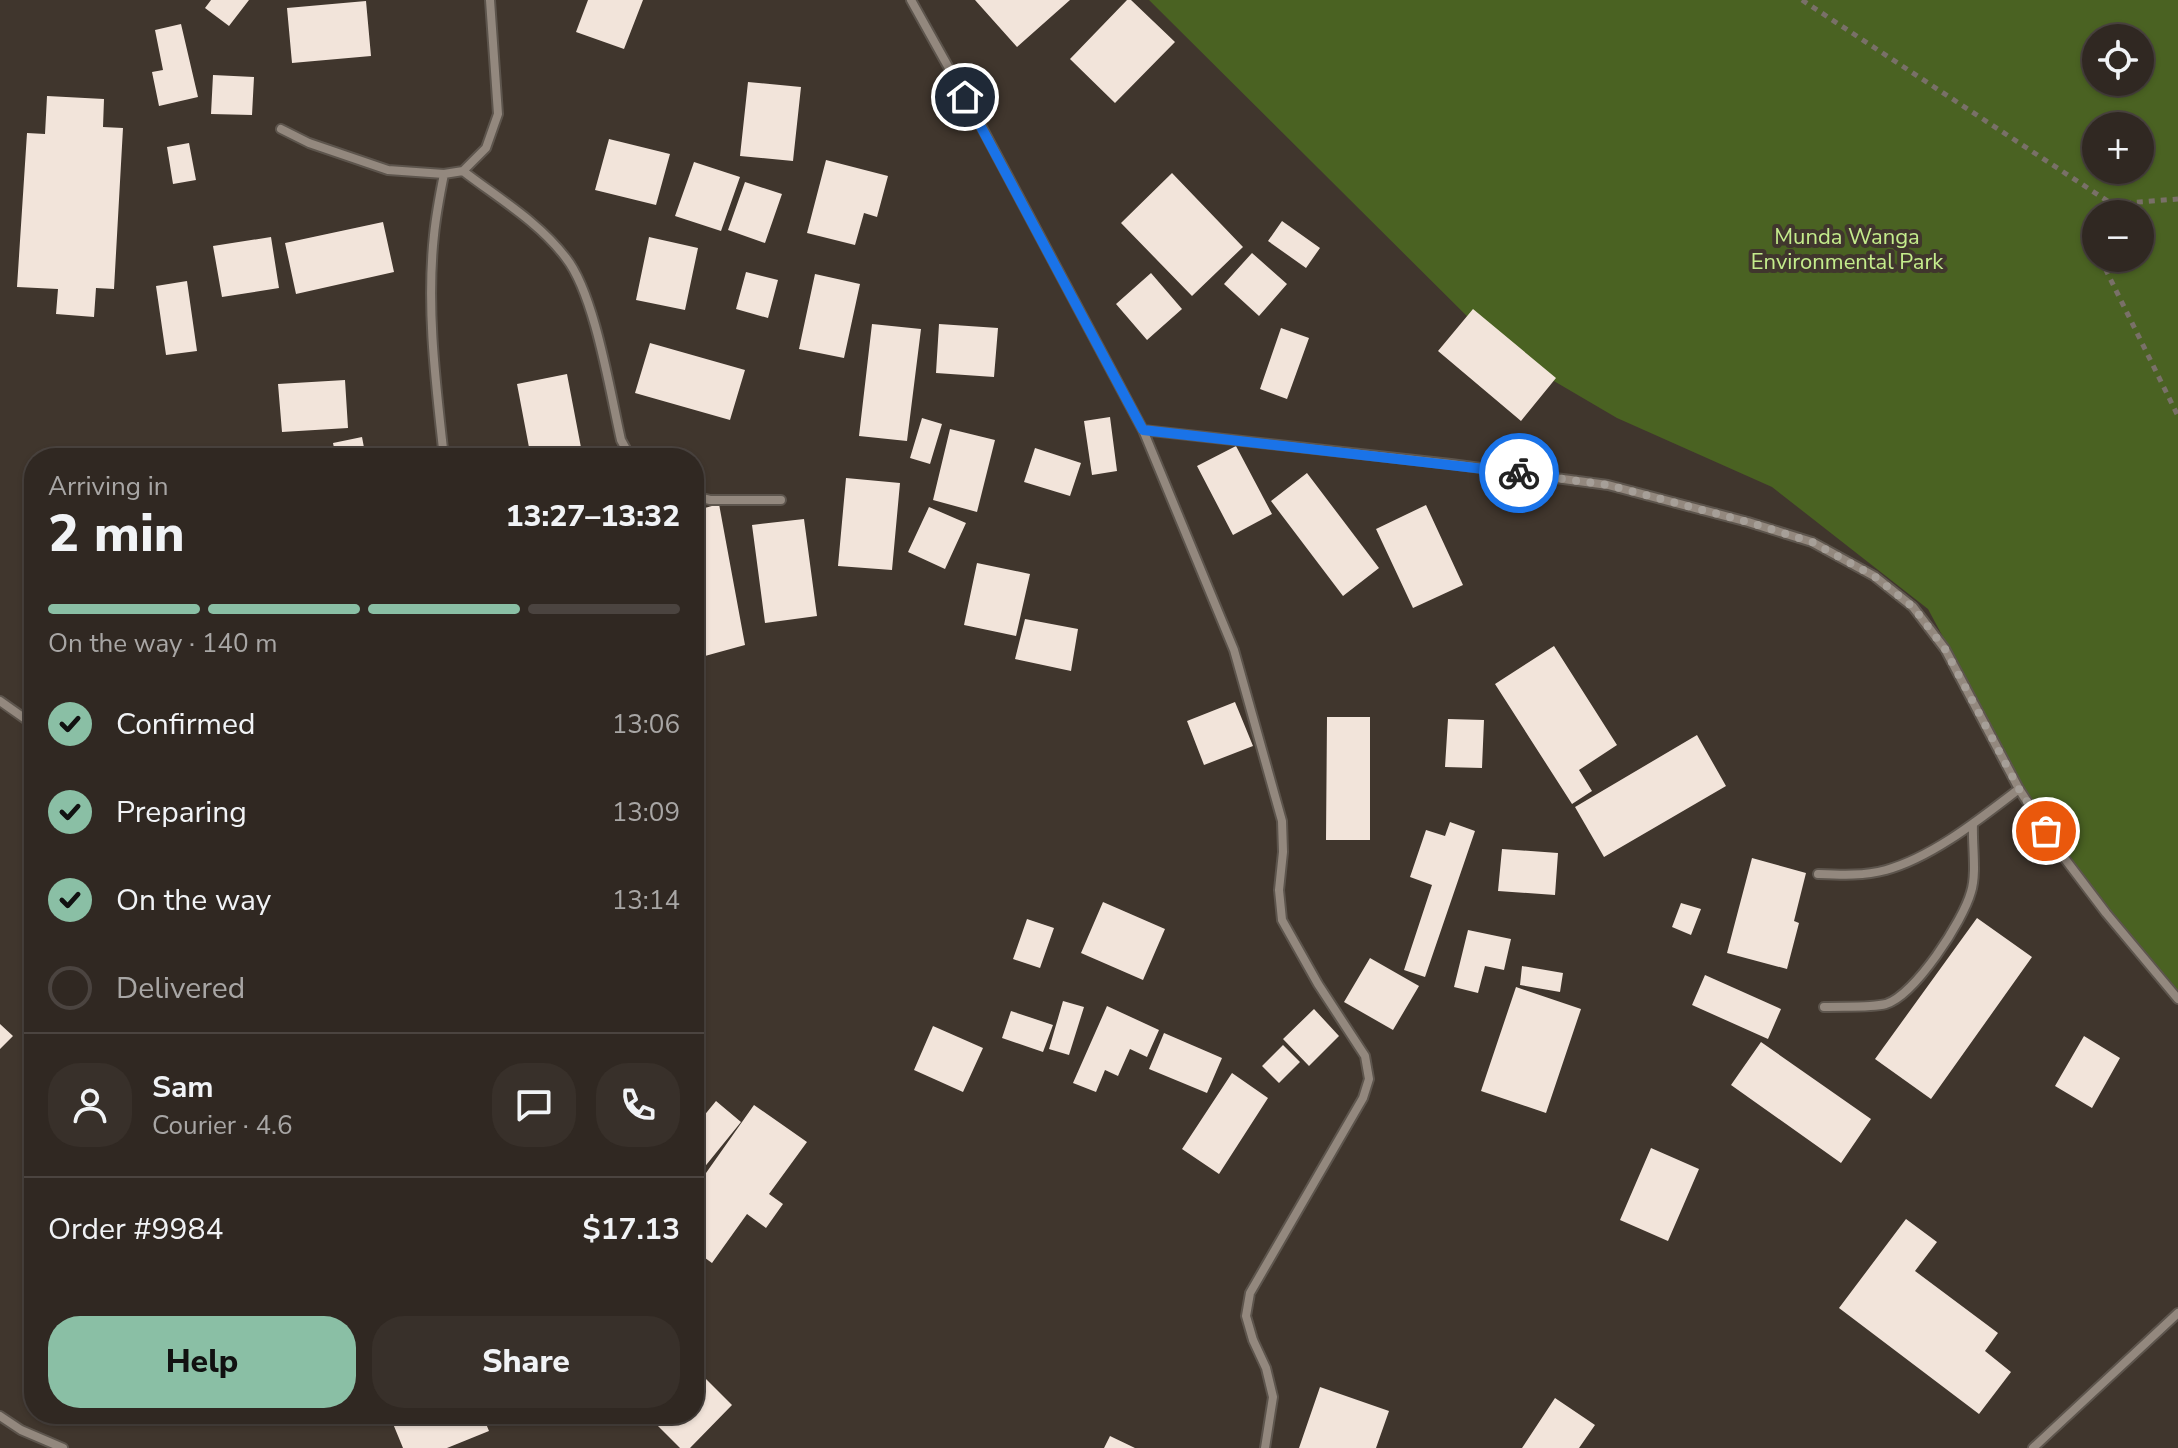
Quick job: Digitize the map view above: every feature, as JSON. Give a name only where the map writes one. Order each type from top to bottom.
[{"type":"street","points":[[281,129],[322,148],[388,170],[444,174],[463,171],[486,148],[498,114],[490,0]]},
{"type":"street","points":[[911,0],[1143,430],[1234,650],[1282,821],[1279,890],[1282,920],[1318,984],[1365,1056],[1369,1079],[1363,1098],[1250,1293],[1246,1316],[1266,1368],[1273,1397],[1265,1448]]},
{"type":"street","points":[[463,171],[537,227],[568,259],[587,297],[625,448]]},
{"type":"street","points":[[443,448],[435,381],[431,291],[434,235],[444,174]]},
{"type":"street","points":[[1143,430],[1451,464],[1608,485],[1812,542],[1874,576],[1913,607],[1945,649],[2019,789],[2059,851],[2178,999]]},
{"type":"street","points":[[704,498],[781,500]]},
{"type":"street","points":[[0,701],[24,718]]},
{"type":"street","points":[[1818,874],[1852,876],[1888,870],[1932,849],[1973,824],[2019,789]]},
{"type":"street","points":[[1824,1007],[1888,1004],[1910,987],[1954,933],[1972,891],[1973,824]]},
{"type":"street","points":[[2033,1448],[2178,1313]]},
{"type":"street","points":[[0,1416],[21,1430],[63,1448]]},
{"type":"path","points":[[1802,0],[2106,200]]},
{"type":"path","points":[[2154,201],[2178,199]]},
{"type":"path","points":[[2107,272],[2178,416]]},
{"type":"green space","name":"Munda Wanga Environmental Park","points":[[1149,0],[2178,0],[2178,998],[2047,831],[1928,609],[1772,487],[1617,418],[1501,350]]},
{"type":"building","points":[[211,0],[249,0],[229,26],[205,8]]},
{"type":"building","points":[[588,0],[643,0],[624,49],[576,32]]},
{"type":"building","points":[[975,0],[1070,0],[1017,47]]},
{"type":"building","points":[[1127,0],[1131,0],[1175,42],[1115,103],[1070,59]]},
{"type":"building","points":[[366,1],[371,56],[292,63],[287,8]]},
{"type":"building","points":[[181,24],[198,97],[159,106],[152,72],[163,70],[155,30]]},
{"type":"building","points":[[213,75],[254,77],[252,115],[211,114]]},
{"type":"building","points":[[748,82],[801,87],[793,161],[740,156]]},
{"type":"building","points":[[47,96],[104,99],[103,127],[123,128],[114,289],[96,288],[94,317],[56,314],[58,289],[17,287],[27,133],[45,134]]},
{"type":"building","points":[[609,139],[670,154],[656,205],[595,190]]},
{"type":"building","points":[[189,143],[196,180],[173,184],[167,147]]},
{"type":"building","points":[[826,160],[888,176],[877,217],[864,213],[855,245],[807,233]]},
{"type":"building","points":[[694,162],[740,177],[721,231],[675,216]]},
{"type":"building","points":[[1172,173],[1243,247],[1192,296],[1121,223]]},
{"type":"building","points":[[745,182],[782,194],[765,243],[728,230]]},
{"type":"building","points":[[1282,221],[1320,248],[1306,268],[1268,241]]},
{"type":"building","points":[[383,222],[394,272],[296,294],[285,243]]},
{"type":"building","points":[[271,237],[279,288],[222,297],[213,246]]},
{"type":"building","points":[[649,237],[698,248],[685,310],[636,300]]},
{"type":"building","points":[[1252,253],[1287,284],[1259,316],[1224,284]]},
{"type":"building","points":[[746,272],[778,280],[768,318],[736,309]]},
{"type":"building","points":[[1151,273],[1182,309],[1147,340],[1116,304]]},
{"type":"building","points":[[815,274],[860,284],[844,358],[799,349]]},
{"type":"building","points":[[187,281],[197,351],[166,355],[156,286]]},
{"type":"building","points":[[1473,309],[1556,378],[1521,421],[1438,351]]},
{"type":"building","points":[[872,324],[921,329],[907,441],[859,436]]},
{"type":"building","points":[[939,324],[998,328],[994,377],[936,373]]},
{"type":"building","points":[[1281,328],[1309,338],[1287,399],[1260,389]]},
{"type":"building","points":[[650,343],[745,370],[730,420],[635,393]]},
{"type":"building","points":[[567,374],[581,448],[529,448],[517,384]]},
{"type":"building","points":[[345,380],[348,428],[282,432],[278,384]]},
{"type":"building","points":[[1110,417],[1117,471],[1092,475],[1084,421]]},
{"type":"building","points":[[922,418],[942,424],[930,464],[910,458]]},
{"type":"building","points":[[950,429],[995,440],[977,512],[933,500]]},
{"type":"building","points":[[362,437],[364,448],[334,448],[333,443]]},
{"type":"building","points":[[1236,446],[1272,514],[1233,535],[1197,466]]},
{"type":"building","points":[[1035,448],[1081,463],[1070,496],[1024,482]]},
{"type":"building","points":[[1307,473],[1379,568],[1343,596],[1271,501]]},
{"type":"building","points":[[846,478],[900,483],[892,570],[838,566]]},
{"type":"building","points":[[719,504],[745,645],[704,656],[704,508]]},
{"type":"building","points":[[1426,505],[1463,585],[1413,608],[1376,529]]},
{"type":"building","points":[[929,507],[966,523],[945,569],[908,552]]},
{"type":"building","points":[[804,519],[817,616],[765,623],[752,525]]},
{"type":"building","points":[[977,563],[1030,574],[1016,636],[964,625]]},
{"type":"building","points":[[1025,619],[1078,629],[1071,671],[1015,659]]},
{"type":"building","points":[[1554,646],[1617,745],[1579,770],[1592,791],[1572,804],[1495,684]]},
{"type":"building","points":[[1235,702],[1253,746],[1204,765],[1187,721]]},
{"type":"building","points":[[1327,717],[1370,717],[1370,840],[1326,840]]},
{"type":"building","points":[[1448,719],[1484,720],[1482,768],[1445,767]]},
{"type":"building","points":[[1697,735],[1726,786],[1604,857],[1575,807]]},
{"type":"building","points":[[1450,822],[1475,831],[1425,977],[1404,970],[1432,885],[1410,877],[1426,830],[1445,836]]},
{"type":"building","points":[[1502,849],[1558,853],[1555,895],[1498,891]]},
{"type":"building","points":[[1752,858],[1806,873],[1794,921],[1799,923],[1787,969],[1727,953]]},
{"type":"building","points":[[1103,902],[1165,929],[1143,980],[1081,953]]},
{"type":"building","points":[[1681,903],[1701,909],[1691,935],[1672,927]]},
{"type":"building","points":[[1977,918],[2032,957],[1931,1099],[1875,1059]]},
{"type":"building","points":[[1027,919],[1054,928],[1040,968],[1013,959]]},
{"type":"building","points":[[1468,930],[1511,939],[1504,970],[1485,966],[1478,993],[1454,987]]},
{"type":"building","points":[[1370,958],[1419,986],[1393,1030],[1344,1002]]},
{"type":"building","points":[[1522,966],[1563,973],[1560,992],[1520,985]]},
{"type":"building","points":[[1705,975],[1781,1009],[1768,1039],[1692,1005]]},
{"type":"building","points":[[1516,987],[1581,1009],[1546,1113],[1481,1091]]},
{"type":"building","points":[[1063,1001],[1084,1007],[1069,1055],[1049,1049]]},
{"type":"building","points":[[1107,1006],[1159,1030],[1147,1057],[1130,1049],[1118,1076],[1105,1070],[1096,1092],[1073,1083]]},
{"type":"building","points":[[1314,1009],[1339,1036],[1309,1066],[1283,1039]]},
{"type":"building","points":[[1011,1011],[1053,1025],[1043,1052],[1002,1038]]},
{"type":"building","points":[[0,1024],[13,1036],[0,1049]]},
{"type":"building","points":[[933,1026],[983,1048],[963,1092],[914,1070]]},
{"type":"building","points":[[1164,1033],[1222,1058],[1207,1093],[1149,1069]]},
{"type":"building","points":[[2084,1036],[2120,1058],[2092,1108],[2055,1086]]},
{"type":"building","points":[[1761,1042],[1871,1119],[1841,1163],[1731,1085]]},
{"type":"building","points":[[1283,1045],[1300,1062],[1279,1083],[1262,1066]]},
{"type":"building","points":[[1232,1073],[1268,1098],[1219,1174],[1182,1149]]},
{"type":"building","points":[[716,1101],[741,1122],[704,1168],[704,1116]]},
{"type":"building","points":[[754,1105],[807,1142],[769,1194],[783,1204],[766,1228],[747,1214],[712,1263],[704,1257],[704,1176]]},
{"type":"building","points":[[1651,1148],[1699,1169],[1668,1241],[1620,1220]]},
{"type":"building","points":[[1906,1219],[1937,1242],[1915,1271],[1998,1333],[1985,1351],[2011,1372],[1979,1414],[1839,1308]]},
{"type":"building","points":[[704,1377],[732,1405],[690,1448],[680,1448],[656,1424],[704,1424]]},
{"type":"building","points":[[1320,1387],[1389,1411],[1376,1448],[1299,1448]]},
{"type":"building","points":[[1555,1398],[1595,1425],[1579,1448],[1522,1448]]},
{"type":"building","points":[[393,1424],[486,1424],[489,1431],[447,1448],[403,1448]]},
{"type":"building","points":[[1110,1436],[1135,1448],[1104,1448]]},
{"type":"way so far","points":[[1519,473],[1608,485],[1748,522],[1812,542],[1874,576],[1913,607],[1945,649],[2019,789],[2046,831]]},
{"type":"route","points":[[965,97],[1143,430],[1519,473]]}]
